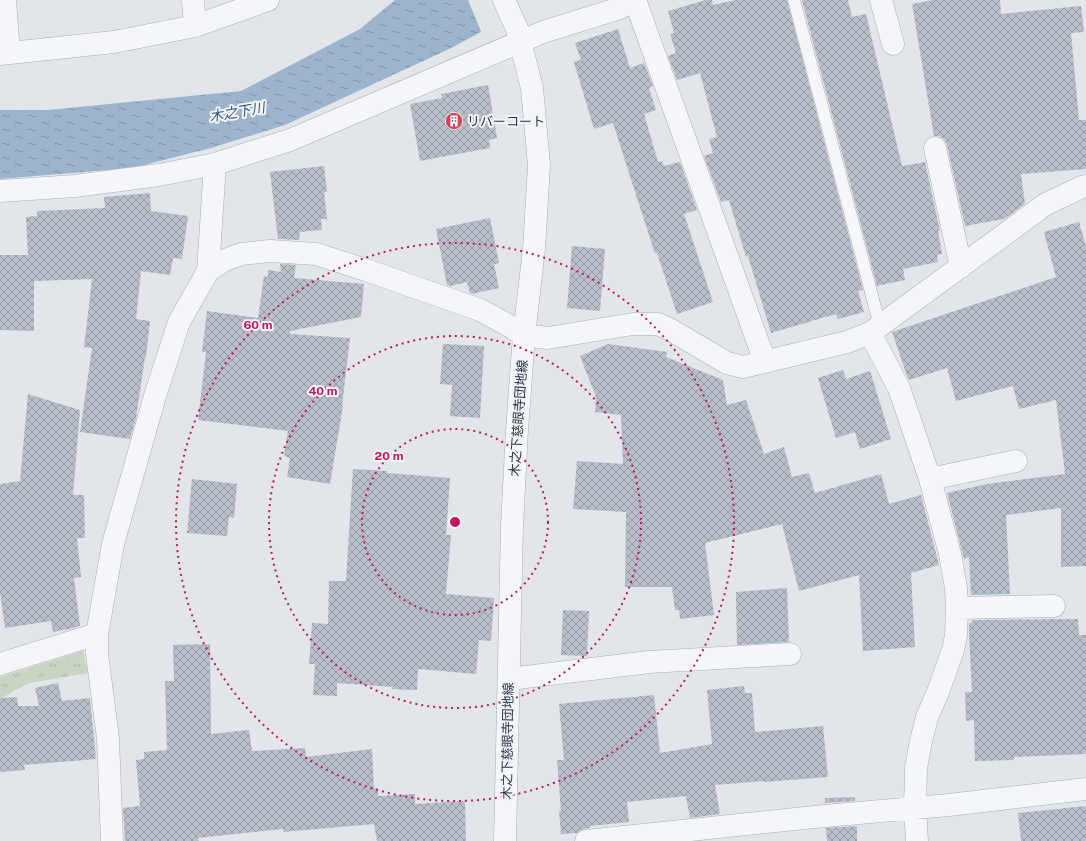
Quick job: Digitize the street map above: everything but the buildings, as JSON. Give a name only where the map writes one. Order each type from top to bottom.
[{"type":"street","points":[[5,0],[5,53],[114,42],[195,26],[268,0]]},
{"type":"street","points":[[193,0],[195,26]]},
{"type":"street","name":"木之下慈眼寺団地線","points":[[504,0],[519,35],[532,88],[539,165],[534,248],[524,335],[512,526],[505,841]]},
{"type":"street","points":[[0,191],[75,186],[159,175],[215,164],[290,140],[519,35],[543,32],[617,9],[635,0],[764,362]]},
{"type":"street","points":[[881,0],[893,44]]},
{"type":"street","points":[[935,148],[961,267]]},
{"type":"street","points":[[112,841],[108,738],[97,654],[97,634],[113,544],[156,396],[179,322],[208,271],[215,164]]},
{"type":"street","points":[[208,271],[223,261],[241,254],[270,251],[316,254],[480,310],[524,335],[548,338],[633,324],[658,324],[671,330],[727,364],[743,367],[846,342],[875,330],[1046,204],[1082,186],[1086,186]]},
{"type":"street","points":[[875,330],[899,388],[930,479],[950,554],[956,588],[956,636],[953,650],[927,718],[916,768],[915,808],[917,841]]},
{"type":"street","points":[[930,479],[1016,460]]},
{"type":"street","points":[[957,608],[1054,606]]},
{"type":"street","points":[[0,664],[97,634]]},
{"type":"street","points":[[509,679],[649,662],[790,654]]},
{"type":"street","points":[[586,841],[915,808],[1086,789]]},
{"type":"lane","points":[[794,0],[875,330]]},
{"type":"green space","points":[[83,651],[88,673],[29,683],[0,699],[0,677]]},
{"type":"water","name":"木之下川","points":[[395,0],[519,0],[481,32],[449,49],[285,125],[211,148],[132,168],[0,179],[0,110],[48,110],[241,91],[360,29]]},
{"type":"pier","points":[[468,0],[521,0],[482,34]]},
{"type":"place","name":"リバーコート","points":[[454,121]]}]
